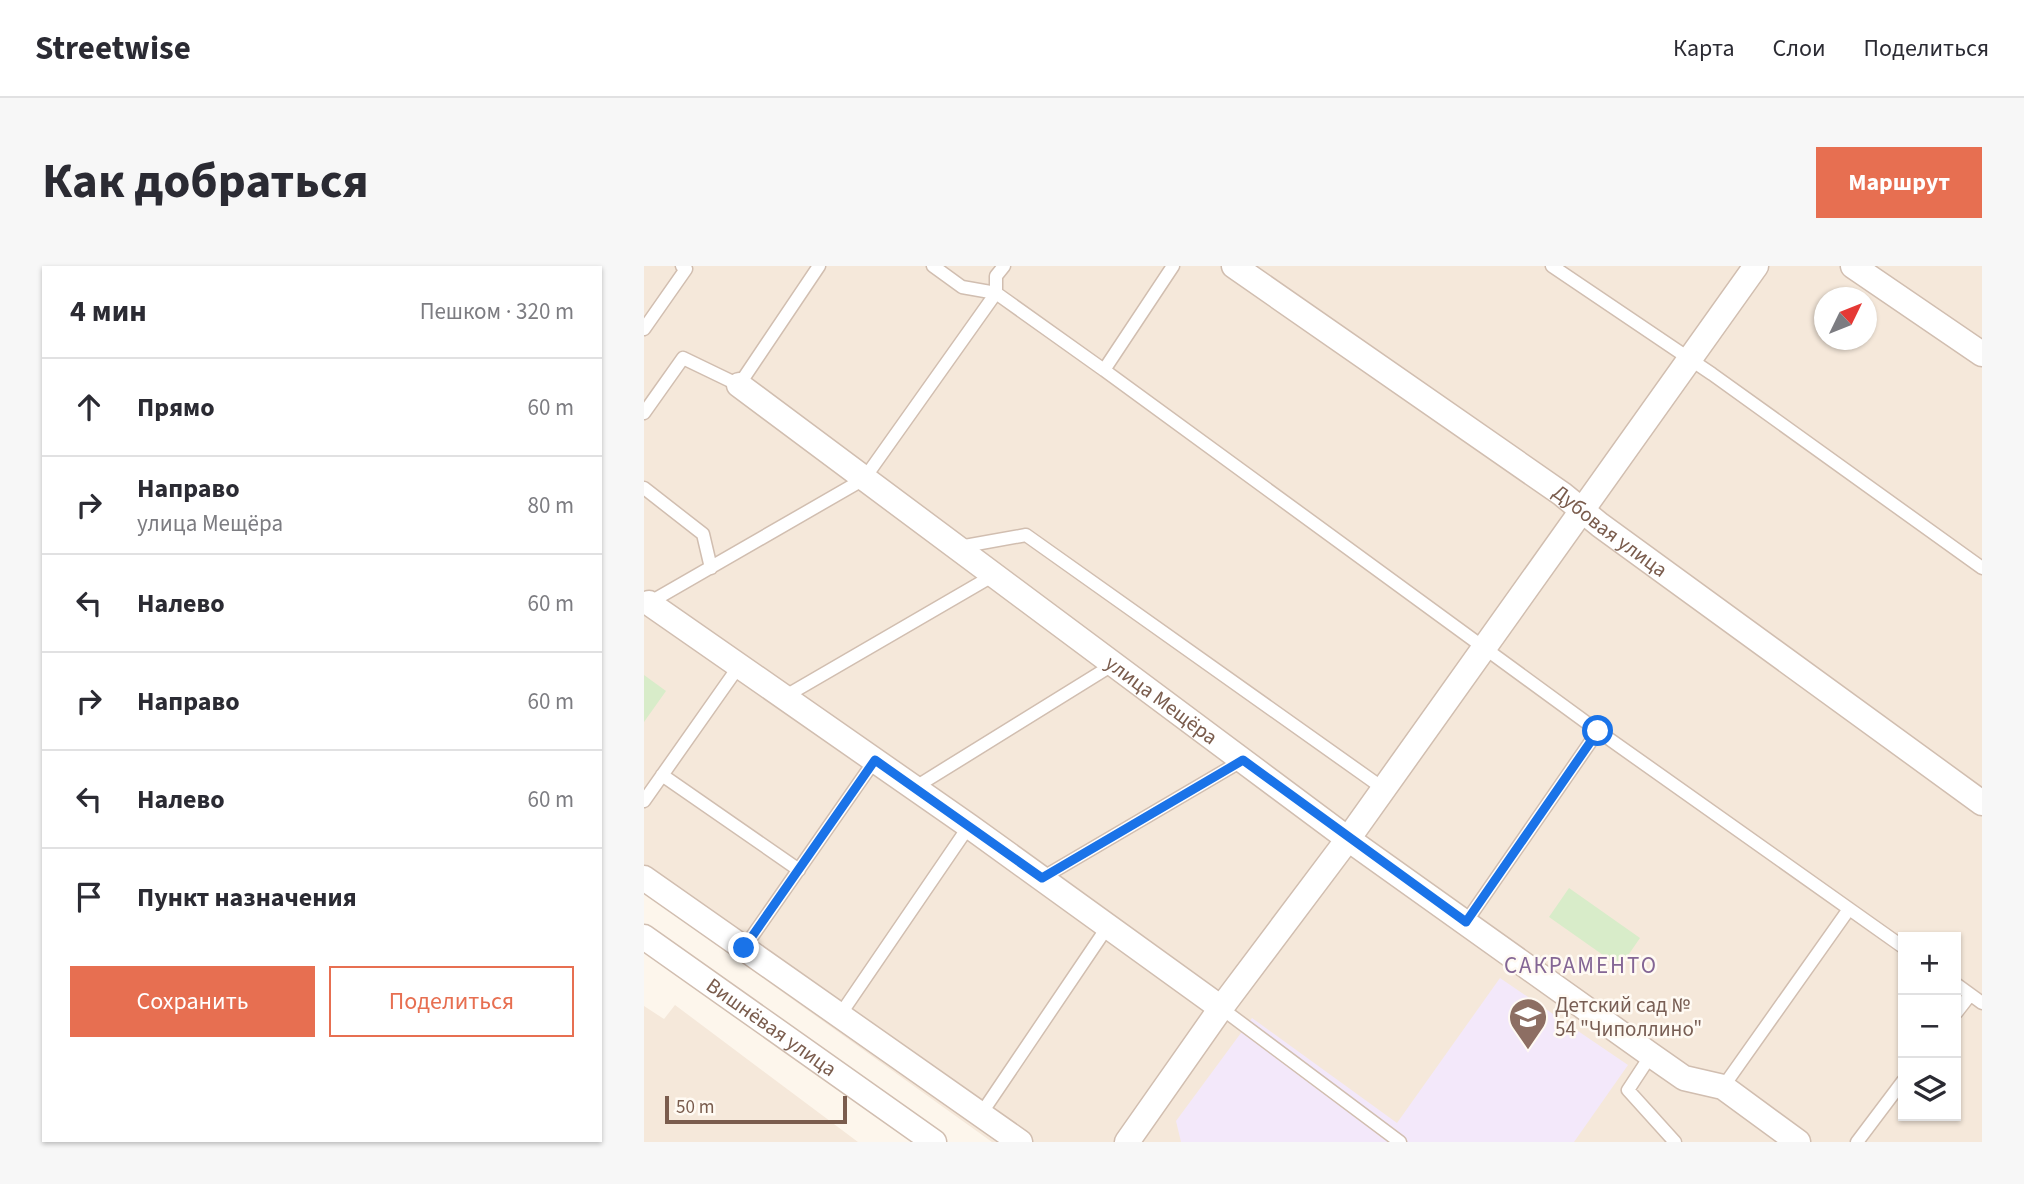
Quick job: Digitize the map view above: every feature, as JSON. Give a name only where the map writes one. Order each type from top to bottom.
[{"type":"street","name":"Дубовая улица","points":[[1234,266],[1581,508],[1982,803]]},
{"type":"street","points":[[1127,1142],[1221,1008],[1384,789],[1581,508],[1756,266]]},
{"type":"street","points":[[1853,266],[1982,354]]},
{"type":"street","name":"улица Мещёра","points":[[738,385],[1348,839],[1684,1078],[1723,1087],[1798,1142]]},
{"type":"street","points":[[647,605],[875,760],[1221,1008]]},
{"type":"street","points":[[644,878],[1020,1142]]},
{"type":"street","name":"Вишнёвая улица","points":[[644,937],[934,1142]]},
{"type":"lane","points":[[644,329],[686,269],[682,266]]},
{"type":"lane","points":[[644,413],[683,358],[738,385],[819,266]]},
{"type":"lane","points":[[933,266],[962,287],[996,293],[1598,731],[1898,943]]},
{"type":"lane","points":[[647,605],[864,479],[996,293],[996,276],[1004,266]]},
{"type":"lane","points":[[1104,370],[1173,266]]},
{"type":"lane","points":[[1552,266],[1688,358],[1982,568]]},
{"type":"lane","points":[[644,488],[703,534],[711,568]]},
{"type":"lane","points":[[957,547],[1026,534],[1384,789]]},
{"type":"lane","points":[[784,697],[994,575]]},
{"type":"lane","points":[[914,788],[1114,664]]},
{"type":"lane","points":[[644,801],[739,666]]},
{"type":"lane","points":[[1466,922],[1598,731]]},
{"type":"lane","points":[[744,948],[875,760]]},
{"type":"lane","points":[[1042,878],[1243,760]]},
{"type":"lane","points":[[662,775],[799,870]]},
{"type":"lane","points":[[840,1015],[969,826]]},
{"type":"lane","points":[[1723,1087],[1849,909]]},
{"type":"lane","points":[[981,1114],[1108,926]]},
{"type":"lane","points":[[1961,988],[1982,1003]]},
{"type":"lane","points":[[1961,1007],[1970,995]]},
{"type":"lane","points":[[1221,1008],[1400,1142]]},
{"type":"lane","points":[[1651,1055],[1628,1090],[1675,1142]]},
{"type":"lane","points":[[1857,1142],[1898,1089]]},
{"type":"shaded area","points":[[644,266],[1982,266],[1982,1142],[992,1142],[644,893]]},
{"type":"shaded area","name":"Детский сад № 54 \"Чиполлино\"","points":[[1500,978],[1628,1065],[1574,1142],[1181,1142],[1176,1121],[1252,1018],[1397,1123]]},
{"type":"shaded area","points":[[675,1005],[858,1142],[644,1142],[644,1006],[664,1019]]},
{"type":"green space","points":[[644,675],[666,691],[644,722]]},
{"type":"green space","points":[[1569,888],[1640,938],[1620,967],[1549,917]]},
{"type":"place","name":"Детский сад № 54 \"Чиполлино\"","points":[[1528,1051]]},
{"type":"district","name":"САКРАМЕНТО","points":[[1581,965]]},
{"type":"route","points":[[744,948],[875,760],[1042,878],[1243,760],[1348,839],[1466,922],[1598,731]]}]
